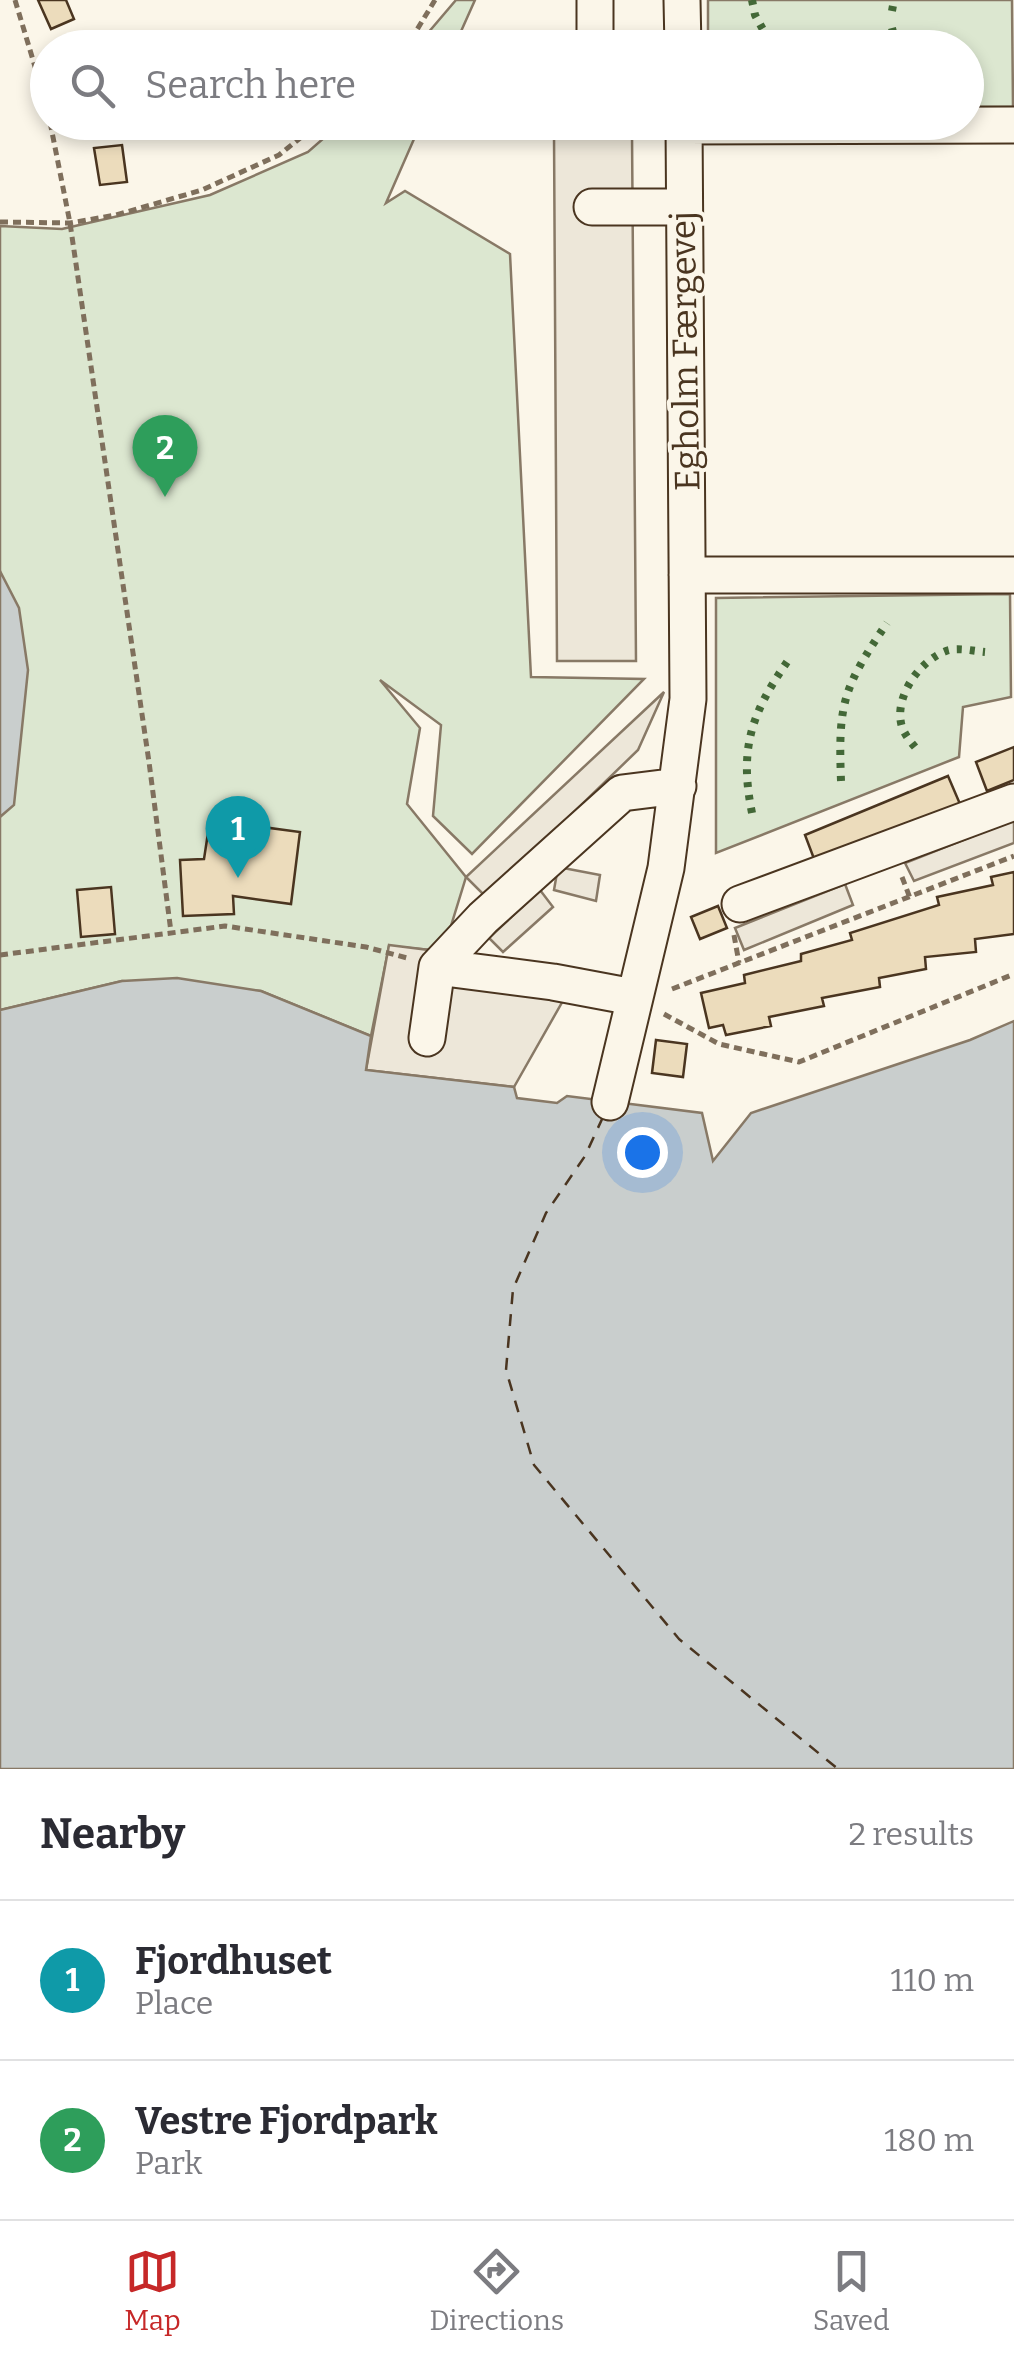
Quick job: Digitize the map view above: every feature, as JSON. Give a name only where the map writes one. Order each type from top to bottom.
[{"type":"street","points":[[595,0],[595,30]]},
{"type":"street","points":[[682,0],[683,30]]},
{"type":"street","name":"Egholm Færgevej","points":[[984,125],[1014,125]]},
{"type":"street","name":"Egholm Færgevej","points":[[610,1102],[666,868],[688,698],[684,140]]},
{"type":"street","points":[[592,208],[684,208]]},
{"type":"street","points":[[688,576],[1014,576]]},
{"type":"street","points":[[428,1038],[437,966],[482,918],[622,793],[678,786]]},
{"type":"street","points":[[740,904],[1014,802]]},
{"type":"street","points":[[437,966],[554,982],[636,999]]},
{"type":"path","points":[[15,0],[30,50]]},
{"type":"path","points":[[416,30],[435,0]]},
{"type":"path","points":[[54,140],[70,223],[171,932]]},
{"type":"path","points":[[0,222],[70,223],[116,216],[202,190],[279,155],[298,140]]},
{"type":"path","points":[[636,999],[1014,856]]},
{"type":"path","points":[[0,955],[225,926],[366,947],[437,966]]},
{"type":"path","points":[[636,999],[719,1044],[799,1062],[1014,974]]},
{"type":"green space","points":[[456,0],[475,0],[462,30],[430,30]]},
{"type":"green space","points":[[708,0],[1012,0],[1013,107],[984,107],[984,30],[708,30]]},
{"type":"green space","points":[[322,140],[414,140],[386,203],[405,191],[510,254],[531,677],[644,679],[472,854],[433,816],[441,725],[380,680],[420,728],[407,804],[466,877],[450,929],[431,950],[389,946],[371,1036],[261,991],[122,981],[0,1010],[0,226],[62,229],[210,195],[308,152]]},
{"type":"green space","points":[[1010,594],[1011,697],[963,707],[959,757],[716,853],[716,598]]},
{"type":"shaded area","points":[[554,140],[632,140],[636,661],[557,661]]},
{"type":"shaded area","points":[[0,571],[19,608],[28,670],[14,805],[0,817]]},
{"type":"shaded area","points":[[664,692],[638,750],[486,897],[466,877]]},
{"type":"shaded area","points":[[1014,820],[1014,843],[914,881],[905,863]]},
{"type":"shaded area","points":[[558,867],[600,875],[596,901],[554,890]]},
{"type":"shaded area","points":[[845,884],[853,905],[744,950],[735,928]]},
{"type":"shaded area","points":[[540,890],[553,907],[503,952],[489,938]]},
{"type":"shaded area","points":[[389,945],[581,969],[514,1087],[366,1070]]},
{"type":"shaded area","points":[[177,978],[261,991],[371,1036],[366,1070],[514,1087],[517,1098],[557,1103],[567,1096],[702,1113],[713,1161],[751,1113],[970,1040],[1014,1021],[1014,1769],[0,1769],[0,1010],[122,981]]},
{"type":"building","points":[[38,0],[66,0],[74,19],[51,29]]},
{"type":"building","points":[[122,145],[127,182],[100,185],[94,148]]},
{"type":"building","points":[[1014,747],[1014,780],[987,791],[976,762]]},
{"type":"building","points":[[948,776],[960,804],[816,864],[805,835]]},
{"type":"building","points":[[210,820],[300,832],[291,904],[233,896],[234,914],[183,916],[180,860],[204,859]]},
{"type":"building","points":[[1014,872],[1014,934],[975,939],[976,952],[925,957],[926,969],[879,978],[880,987],[822,998],[824,1006],[769,1017],[771,1026],[726,1035],[723,1025],[709,1028],[701,993],[745,983],[744,975],[801,961],[801,954],[852,940],[850,933],[939,905],[937,897],[993,885],[991,877]]},
{"type":"building","points":[[111,887],[115,934],[81,937],[77,890]]},
{"type":"building","points":[[718,906],[727,928],[700,939],[691,917]]},
{"type":"building","points":[[656,1040],[687,1044],[683,1077],[652,1073]]},
{"type":"ferry route","points":[[603,1117],[585,1156],[546,1213],[513,1289],[506,1370],[534,1465],[679,1639],[838,1769]]},
{"type":"hedge","points":[[752,0],[763,30]]},
{"type":"hedge","points":[[892,11],[894,0]]},
{"type":"hedge","points":[[841,781],[846,697],[887,623]]},
{"type":"hedge","points":[[915,747],[903,730],[900,716],[910,682],[926,663],[946,651],[985,652]]},
{"type":"hedge","points":[[752,813],[747,770],[751,733],[787,662]]},
{"type":"place","name":"Vestre Fjordpark","points":[[165,497]]},
{"type":"place","name":"Fjordhuset","points":[[238,878]]}]
